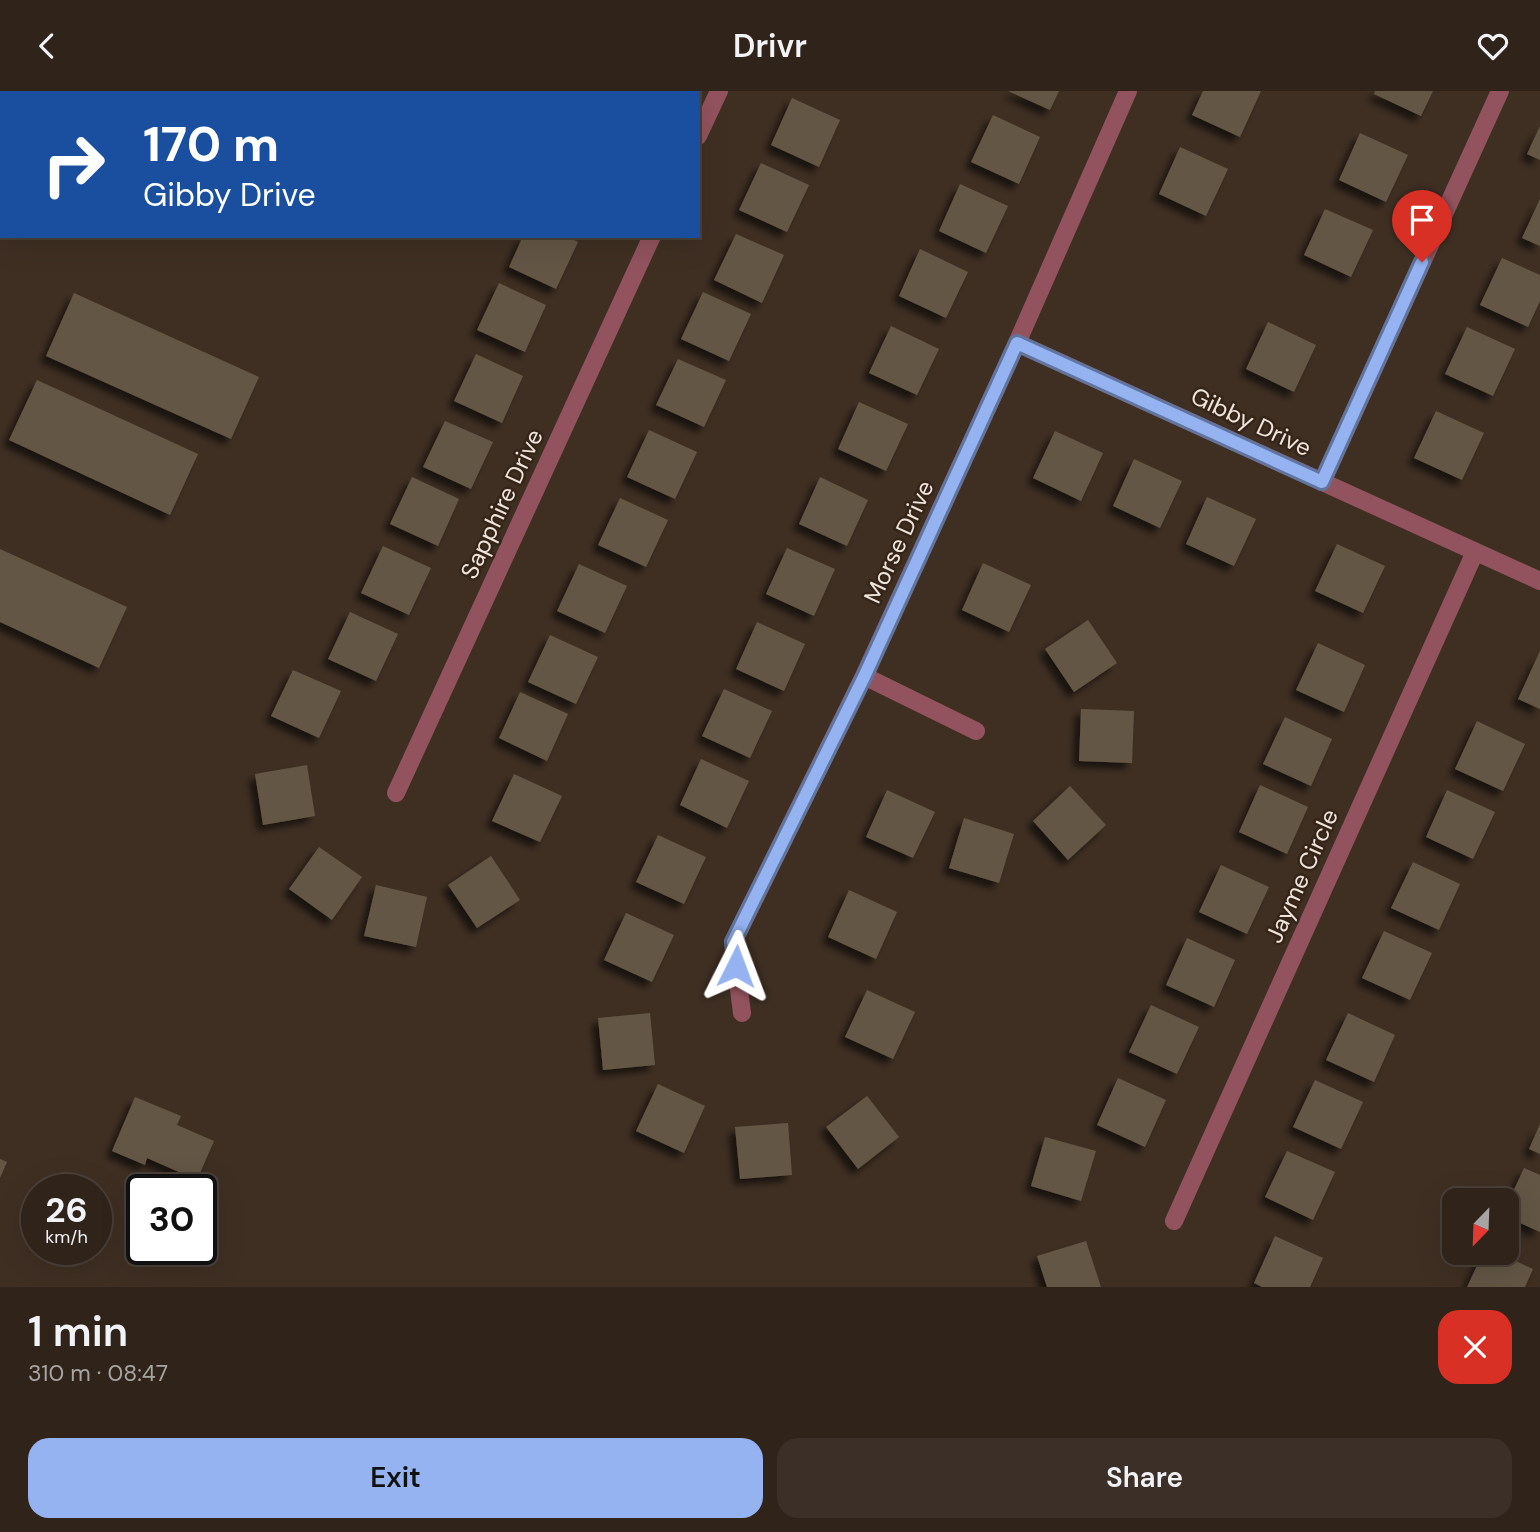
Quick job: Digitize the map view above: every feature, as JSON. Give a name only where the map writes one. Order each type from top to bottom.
[{"type":"street","points":[[700,132],[719,91]]},
{"type":"street","name":"Morse Drive","points":[[742,1013],[733,942],[864,677],[1017,343],[1128,91]]},
{"type":"street","points":[[1322,482],[1500,91]]},
{"type":"street","name":"Sapphire Drive","points":[[396,793],[651,238]]},
{"type":"street","name":"Gibby Drive","points":[[1017,343],[1540,581]]},
{"type":"street","name":"Jayme Circle","points":[[1174,1221],[1475,552]]},
{"type":"street","points":[[864,677],[976,731]]},
{"type":"building","points":[[1008,91],[1059,91],[1050,110]]},
{"type":"building","points":[[1203,91],[1261,91],[1240,137],[1192,115]]},
{"type":"building","points":[[1375,91],[1433,91],[1421,116],[1374,94]]},
{"type":"building","points":[[792,98],[840,120],[819,167],[771,145]]},
{"type":"building","points":[[993,115],[1040,137],[1019,184],[971,162]]},
{"type":"building","points":[[1540,126],[1540,160],[1527,154]]},
{"type":"building","points":[[1360,133],[1408,155],[1386,202],[1339,180]]},
{"type":"building","points":[[1180,147],[1228,169],[1206,216],[1159,194]]},
{"type":"building","points":[[761,163],[809,185],[787,232],[739,210]]},
{"type":"building","points":[[960,184],[1008,206],[986,253],[939,231]]},
{"type":"building","points":[[1540,199],[1540,246],[1522,238]]},
{"type":"building","points":[[1325,209],[1373,230],[1351,277],[1304,255]]},
{"type":"building","points":[[736,234],[784,255],[762,303],[714,280]]},
{"type":"building","points":[[522,238],[570,238],[578,242],[556,289],[509,267]]},
{"type":"building","points":[[920,249],[968,272],[946,318],[899,296]]},
{"type":"building","points":[[1502,258],[1540,275],[1540,301],[1528,327],[1480,305]]},
{"type":"building","points":[[499,283],[546,305],[525,352],[477,330]]},
{"type":"building","points":[[703,292],[751,314],[729,361],[681,339]]},
{"type":"building","points":[[74,293],[259,377],[231,439],[46,356]]},
{"type":"building","points":[[1268,322],[1316,345],[1294,392],[1246,369]]},
{"type":"building","points":[[891,326],[939,349],[917,395],[869,373]]},
{"type":"building","points":[[1467,327],[1515,349],[1493,396],[1445,374]]},
{"type":"building","points":[[476,354],[523,376],[502,423],[454,401]]},
{"type":"building","points":[[678,359],[726,380],[704,427],[656,405]]},
{"type":"building","points":[[37,380],[198,454],[170,515],[9,440]]},
{"type":"building","points":[[859,402],[908,424],[886,471],[838,449]]},
{"type":"building","points":[[1436,411],[1484,433],[1462,480],[1414,458]]},
{"type":"building","points":[[445,421],[493,442],[471,489],[423,467]]},
{"type":"building","points":[[649,430],[697,452],[675,499],[627,477]]},
{"type":"building","points":[[1055,431],[1103,453],[1081,501],[1033,478]]},
{"type":"building","points":[[1134,459],[1182,481],[1160,528],[1113,506]]},
{"type":"building","points":[[412,477],[459,499],[438,546],[390,524]]},
{"type":"building","points":[[820,477],[868,500],[847,546],[799,524]]},
{"type":"building","points":[[1207,497],[1256,519],[1234,566],[1186,544]]},
{"type":"building","points":[[620,498],[668,520],[646,567],[598,545]]},
{"type":"building","points":[[1337,544],[1385,566],[1363,613],[1315,591]]},
{"type":"building","points":[[383,546],[431,568],[409,615],[361,593]]},
{"type":"building","points":[[787,548],[835,569],[814,616],[766,594]]},
{"type":"building","points":[[0,549],[127,607],[99,668],[0,622]]},
{"type":"building","points":[[983,563],[1031,585],[1009,632],[962,610]]},
{"type":"building","points":[[579,564],[627,586],[605,633],[557,611]]},
{"type":"building","points":[[350,612],[398,634],[376,681],[328,659]]},
{"type":"building","points":[[1088,620],[1117,663],[1074,692],[1045,649]]},
{"type":"building","points":[[757,622],[805,644],[784,691],[736,669]]},
{"type":"building","points":[[550,635],[598,657],[576,704],[528,682]]},
{"type":"building","points":[[1318,643],[1365,665],[1344,712],[1296,690]]},
{"type":"building","points":[[1540,651],[1540,709],[1518,699]]},
{"type":"building","points":[[293,670],[341,691],[319,738],[271,716]]},
{"type":"building","points":[[724,689],[772,711],[750,758],[702,736]]},
{"type":"building","points":[[520,692],[568,714],[547,761],[499,738]]},
{"type":"building","points":[[1081,709],[1134,711],[1132,763],[1079,761]]},
{"type":"building","points":[[1285,717],[1332,739],[1311,786],[1263,764]]},
{"type":"building","points":[[1477,721],[1525,744],[1503,791],[1455,769]]},
{"type":"building","points":[[701,759],[749,781],[727,828],[680,805]]},
{"type":"building","points":[[307,765],[315,816],[263,825],[255,774]]},
{"type":"building","points":[[514,774],[562,796],[540,842],[492,821]]},
{"type":"building","points":[[1260,785],[1308,807],[1287,854],[1239,832]]},
{"type":"building","points":[[1070,786],[1106,825],[1068,860],[1033,821]]},
{"type":"building","points":[[887,790],[935,812],[913,858],[866,837]]},
{"type":"building","points":[[1447,790],[1495,812],[1473,859],[1426,837]]},
{"type":"building","points":[[964,818],[1014,834],[999,883],[949,868]]},
{"type":"building","points":[[658,835],[706,857],[684,904],[636,882]]},
{"type":"building","points":[[319,847],[362,877],[332,920],[289,889]]},
{"type":"building","points":[[491,856],[520,900],[477,928],[448,885]]},
{"type":"building","points":[[1413,862],[1460,884],[1439,930],[1391,908]]},
{"type":"building","points":[[1221,865],[1269,887],[1247,934],[1199,912]]},
{"type":"building","points":[[376,885],[427,897],[416,947],[364,936]]},
{"type":"building","points":[[849,890],[897,912],[876,959],[828,937]]},
{"type":"building","points":[[626,913],[674,935],[652,982],[604,960]]},
{"type":"building","points":[[1384,931],[1432,953],[1410,1000],[1362,978]]},
{"type":"building","points":[[1187,938],[1235,960],[1214,1007],[1166,985]]},
{"type":"building","points":[[867,990],[915,1012],[893,1059],[845,1037]]},
{"type":"building","points":[[1151,1005],[1199,1027],[1177,1074],[1129,1052]]},
{"type":"building","points":[[650,1013],[655,1065],[603,1070],[598,1018]]},
{"type":"building","points":[[1348,1013],[1395,1035],[1374,1082],[1326,1060]]},
{"type":"building","points":[[1118,1078],[1166,1100],[1145,1147],[1097,1125]]},
{"type":"building","points":[[1315,1080],[1363,1102],[1341,1149],[1293,1127]]},
{"type":"building","points":[[658,1084],[705,1106],[684,1153],[636,1131]]},
{"type":"building","points":[[867,1096],[899,1137],[858,1169],[826,1127]]},
{"type":"building","points":[[135,1097],[181,1116],[177,1125],[214,1141],[200,1174],[183,1174],[147,1158],[145,1165],[112,1151]]},
{"type":"building","points":[[788,1123],[792,1175],[740,1179],[735,1127]]},
{"type":"building","points":[[1540,1124],[1540,1154],[1529,1149]]},
{"type":"building","points":[[1045,1137],[1096,1151],[1081,1201],[1031,1186]]},
{"type":"building","points":[[1287,1151],[1335,1172],[1313,1220],[1265,1197]]},
{"type":"building","points":[[0,1159],[7,1162],[0,1178]]},
{"type":"building","points":[[1524,1168],[1540,1175],[1540,1232],[1519,1222],[1519,1188],[1515,1188]]},
{"type":"building","points":[[1275,1236],[1323,1258],[1310,1287],[1262,1287],[1254,1283]]},
{"type":"building","points":[[1086,1241],[1101,1287],[1047,1287],[1037,1256]]},
{"type":"building","points":[[1519,1263],[1533,1269],[1525,1287],[1467,1287],[1477,1265],[1519,1265]]},
{"type":"route","points":[[736,966],[733,942],[864,677],[1017,343],[1322,482],[1422,262]]}]
